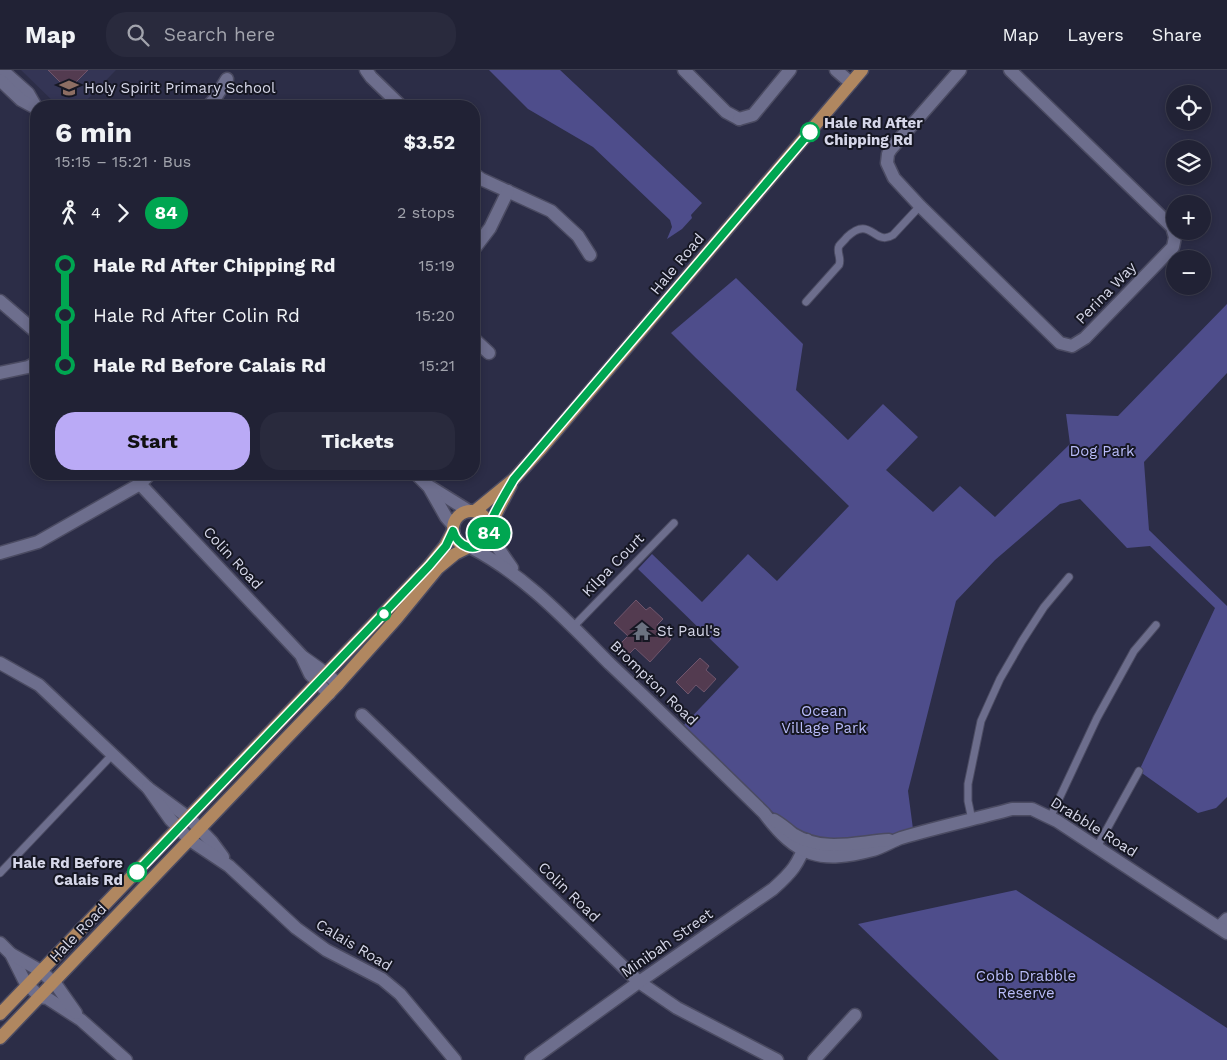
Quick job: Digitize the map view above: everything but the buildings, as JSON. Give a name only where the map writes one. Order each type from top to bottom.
[{"type":"main road","name":"Hale Road","points":[[472,511],[514,479],[862,70]]},
{"type":"main road","name":"Hale Road","points":[[489,527],[514,479]]},
{"type":"main road","points":[[472,511],[482,514],[487,520],[489,534],[482,544],[469,547],[458,542],[453,528],[456,518],[462,513],[472,511]]},
{"type":"main road","name":"Hale Road","points":[[0,1014],[323,679],[429,566],[446,546],[453,528]]},
{"type":"main road","name":"Hale Road","points":[[0,1038],[338,684],[397,618],[438,568],[454,554],[469,547]]},
{"type":"street","points":[[2,70],[6,82],[28,93],[32,100]]},
{"type":"street","points":[[366,70],[395,100]]},
{"type":"street","points":[[684,70],[726,112],[740,119],[753,115],[790,70]]},
{"type":"street","points":[[836,70],[851,83]]},
{"type":"street","name":"Perina Way","points":[[960,70],[891,149],[887,163],[894,178],[920,206],[1060,342],[1072,346],[1085,338],[1173,247],[1176,237],[1172,227],[1010,70]]},
{"type":"street","points":[[214,100],[227,79]]},
{"type":"street","points":[[480,178],[551,211],[578,236],[590,255]]},
{"type":"street","points":[[480,241],[490,228],[508,191]]},
{"type":"street","points":[[0,301],[30,327]]},
{"type":"street","points":[[480,345],[489,353]]},
{"type":"street","points":[[0,373],[30,366]]},
{"type":"street","points":[[0,554],[38,542],[144,480]]},
{"type":"street","points":[[422,480],[453,528]]},
{"type":"street","name":"Colin Road","points":[[140,484],[300,655],[310,674],[338,684]]},
{"type":"street","points":[[427,485],[472,511]]},
{"type":"street","name":"Brompton Road","points":[[489,527],[496,545],[520,578]]},
{"type":"street","name":"Brompton Road","points":[[469,547],[520,578],[764,813],[776,830],[788,842],[805,846]]},
{"type":"street","name":"Calais Road","points":[[0,663],[39,685],[148,788],[189,818],[212,842],[229,866]]},
{"type":"street","name":"Colin Road","points":[[323,679],[328,694]]},
{"type":"street","name":"Colin Road","points":[[362,715],[639,982],[678,1008],[777,1060]]},
{"type":"street","name":"Calais Road","points":[[148,788],[178,829],[190,840],[229,866],[296,928],[326,950],[382,979],[394,989],[455,1060]]},
{"type":"street","name":"Drabble Road","points":[[805,846],[817,855],[831,857],[874,849],[900,839],[1012,809],[1032,809],[1050,818],[1224,926]]},
{"type":"street","name":"Minibah Street","points":[[531,1060],[773,889],[791,874],[805,846]]},
{"type":"street","points":[[0,943],[11,954],[41,971],[53,983],[81,1020]]},
{"type":"street","points":[[11,954],[28,985],[40,997],[47,998],[81,1020],[126,1060]]},
{"type":"street","points":[[814,1060],[855,1015]]},
{"type":"lane","points":[[806,302],[839,265],[839,246],[852,232],[865,228],[881,237],[887,238],[893,235],[920,206]]},
{"type":"lane","name":"Kilpa Court","points":[[573,627],[674,523]]},
{"type":"lane","points":[[972,820],[968,801],[968,784],[981,721],[1000,679],[1022,641],[1044,607],[1069,577]]},
{"type":"lane","points":[[1050,818],[1097,718],[1134,651],[1156,625]]},
{"type":"lane","points":[[0,873],[112,754]]},
{"type":"lane","points":[[1097,847],[1139,771]]},
{"type":"shaded area","name":"Holy Spirit Primary School","points":[[21,70],[116,70],[87,100],[52,100]]},
{"type":"green space","points":[[489,70],[560,70],[702,203],[691,215],[692,218],[682,229],[667,239],[672,227],[670,220],[593,147],[528,109]]},
{"type":"green space","name":"Ocean Village Park","points":[[736,278],[803,344],[796,390],[848,440],[883,404],[918,437],[886,470],[933,512],[960,486],[995,517],[1070,444],[1066,414],[1118,416],[1227,304],[1227,373],[1144,462],[1149,530],[1227,606],[1227,797],[1216,808],[1198,813],[1139,771],[1215,608],[1150,546],[1127,548],[1080,499],[1060,504],[995,560],[956,601],[908,791],[913,829],[874,839],[820,841],[783,822],[683,726],[739,667],[638,569],[652,554],[702,602],[748,554],[777,581],[849,506],[671,333]]},
{"type":"green space","name":"Cobb Drabble Reserve","points":[[1016,890],[1227,1028],[1227,1060],[999,1060],[858,924]]},
{"type":"bus line","name":"84","points":[[137,872],[429,566],[446,546],[453,531],[458,542],[463,546],[476,547],[482,544],[489,534],[489,527],[494,516],[514,479],[810,132]]},
{"type":"place","name":"Holy Spirit Primary School","points":[[69,88]]},
{"type":"place","name":"Hale Rd After Chipping Rd","points":[[810,132]]},
{"type":"place","name":"St Paul's","points":[[642,631]]},
{"type":"place","name":"Hale Rd Before Calais Rd","points":[[137,872]]},
{"type":"park label","name":"Dog Park","points":[[1102,451]]}]
